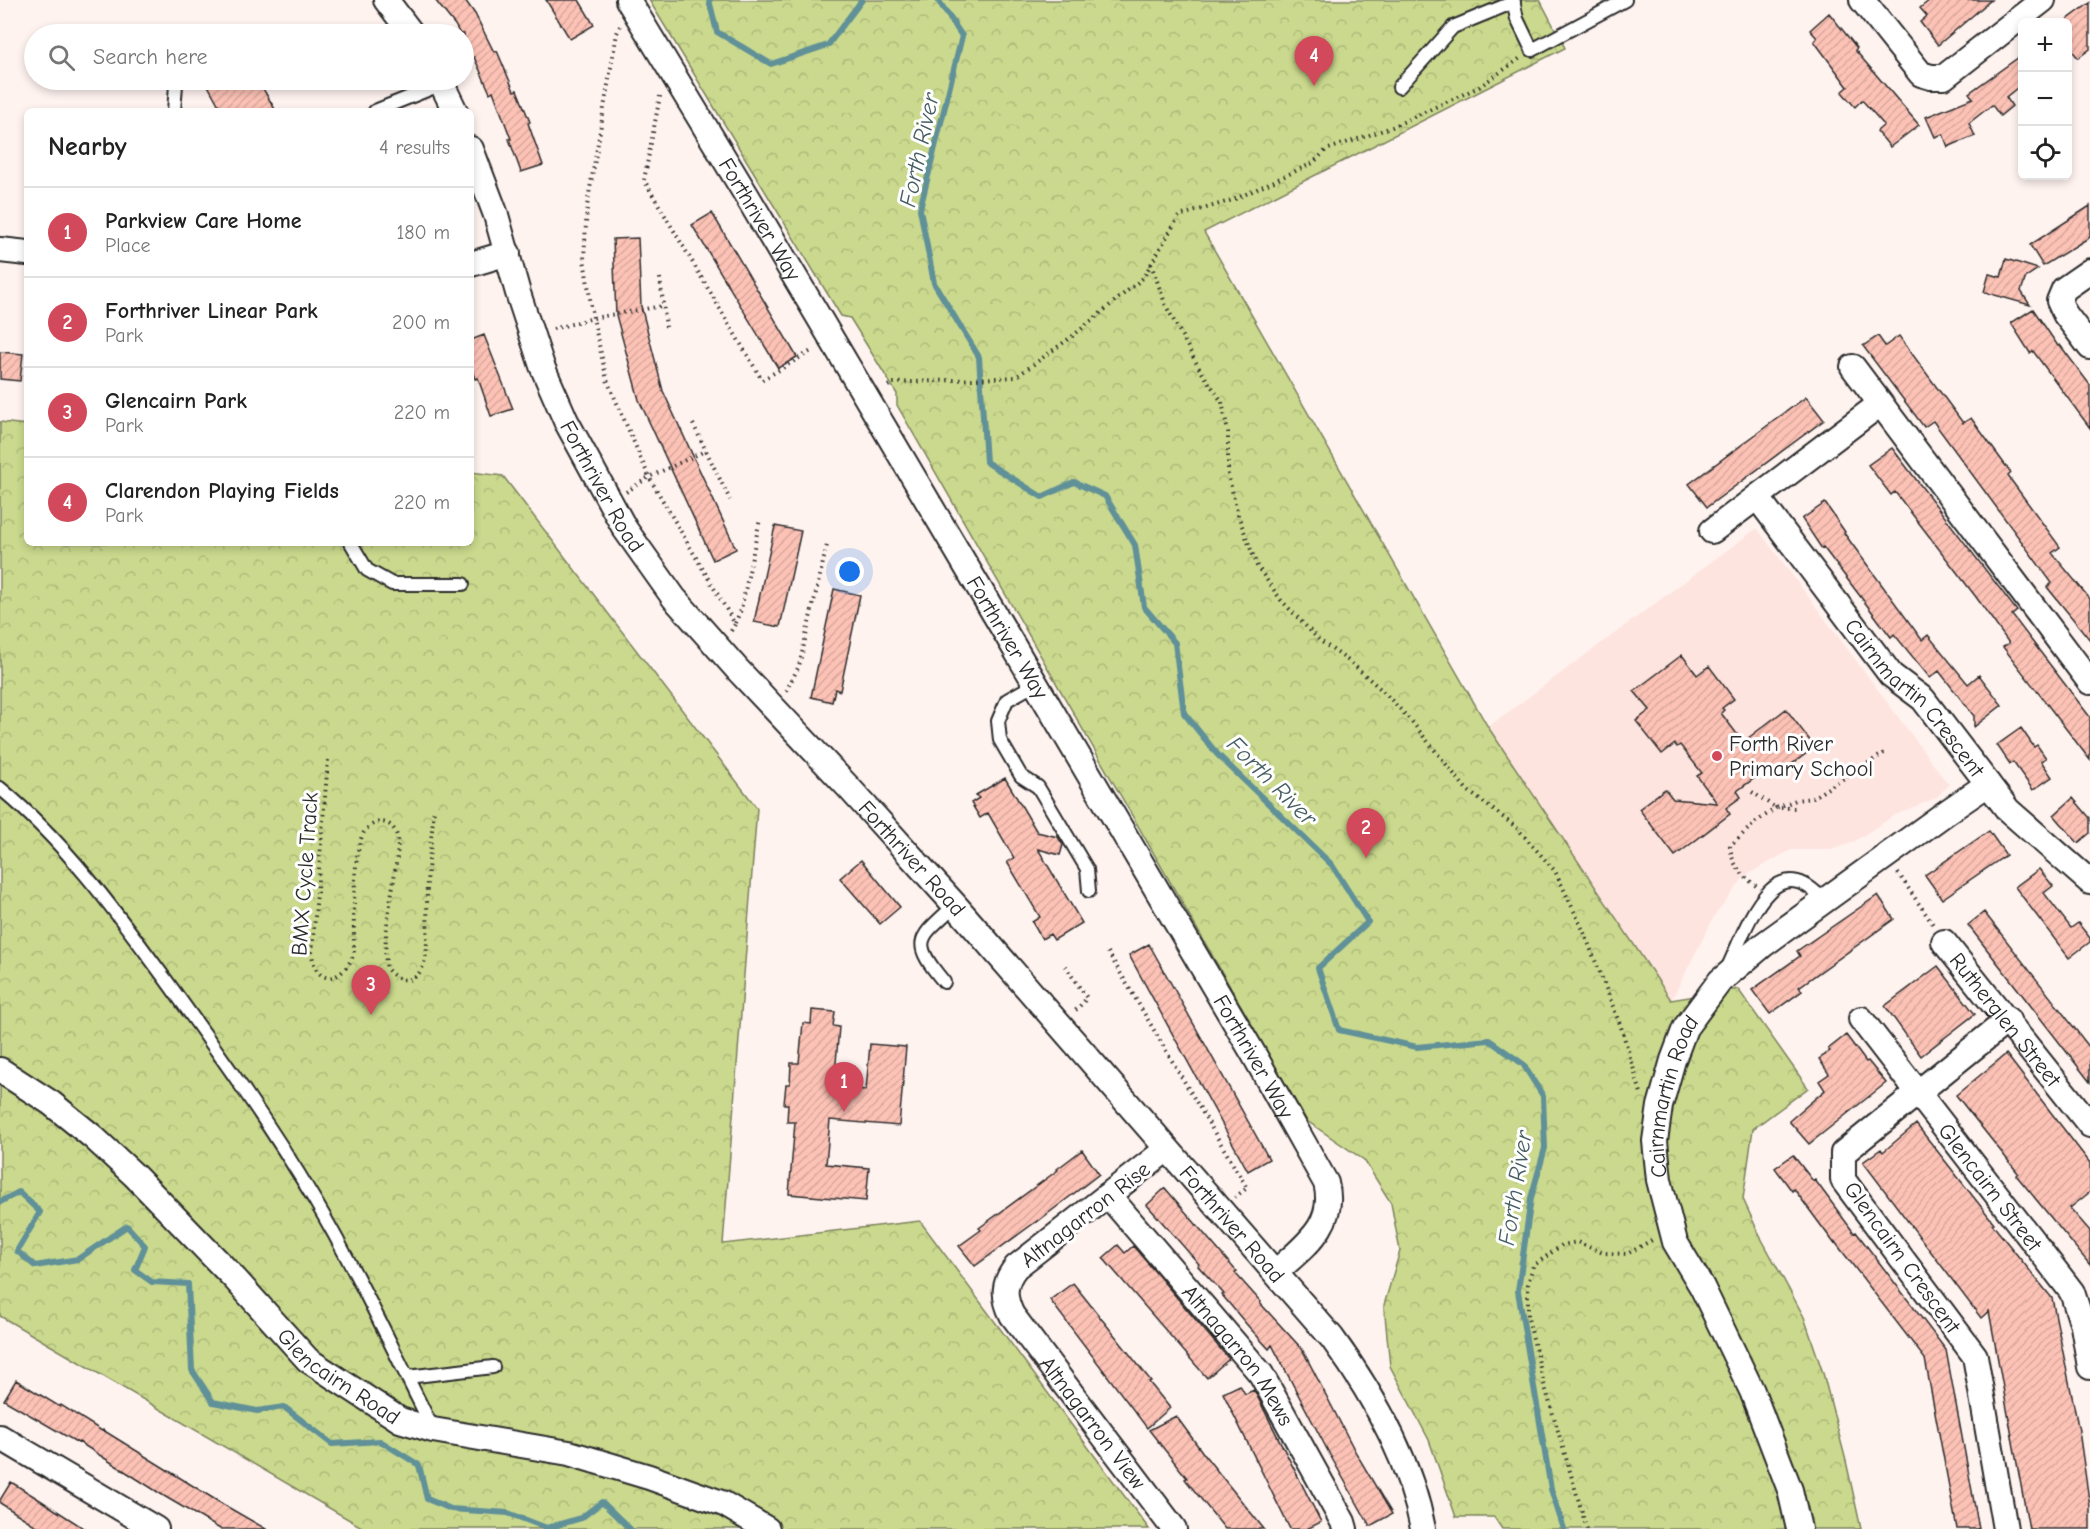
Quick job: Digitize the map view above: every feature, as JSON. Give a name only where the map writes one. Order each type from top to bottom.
[{"type":"street","points":[[386,0],[404,24]]},
{"type":"street","points":[[1862,0],[1921,74],[1931,77],[1944,77],[2043,0]]},
{"type":"street","name":"Forthriver Way","points":[[629,1],[1035,684],[1326,1183],[1329,1208],[1325,1221],[1319,1230],[1276,1272]]},
{"type":"street","points":[[445,90],[454,108]]},
{"type":"street","name":"Forthriver Road","points":[[474,156],[496,215],[542,366],[566,421],[625,530],[674,598],[955,905],[1332,1338],[1359,1375],[1390,1432],[1410,1482],[1423,1529]]},
{"type":"street","points":[[0,250],[24,253]]},
{"type":"street","points":[[474,263],[507,254]]},
{"type":"street","points":[[2090,271],[2064,289],[2059,301],[2064,314],[2090,347]]},
{"type":"street","points":[[1853,367],[2090,681]]},
{"type":"street","points":[[1712,531],[1881,404]]},
{"type":"street","name":"Cairnmartin Crescent","points":[[1757,497],[1891,675],[1923,699],[2008,810],[2090,882]]},
{"type":"street","name":"Cairnmartin Road","points":[[1799,1529],[1790,1490],[1776,1448],[1752,1391],[1707,1298],[1675,1242],[1659,1180],[1655,1141],[1660,1106],[1685,1028],[1720,981],[1763,945],[1988,784]]},
{"type":"street","name":"Rutherglen Street","points":[[1944,942],[2090,1125]]},
{"type":"street","name":"Glencairn Street","points":[[1861,1019],[2072,1292],[2090,1367]]},
{"type":"street","name":"Glencairn Crescent","points":[[2005,1529],[1975,1356],[1844,1180],[1844,1153],[2008,1020]]},
{"type":"street","name":"Glencairn Road","points":[[0,1070],[51,1102],[109,1152],[235,1279],[308,1360],[400,1420],[433,1430],[569,1453],[649,1477],[724,1504],[767,1529]]},
{"type":"street","name":"Altnagarron Rise","points":[[1012,1315],[1007,1304],[1005,1284],[1016,1267],[1167,1149]]},
{"type":"street","name":"Altnagarron Mews","points":[[1108,1195],[1261,1374],[1346,1529]]},
{"type":"street","name":"Altnagarron View","points":[[1012,1315],[1174,1529]]},
{"type":"street","points":[[0,1437],[156,1529]]},
{"type":"lane","points":[[1399,87],[1453,27],[1514,1],[1518,19],[1532,50],[1625,0]]},
{"type":"lane","points":[[174,108],[176,90]]},
{"type":"lane","points":[[382,108],[423,90]]},
{"type":"lane","points":[[353,546],[368,570],[392,584],[463,584]]},
{"type":"lane","points":[[1035,684],[1007,700],[998,721],[1000,740],[1021,776],[1038,787],[1088,868],[1089,891]]},
{"type":"lane","points":[[0,788],[70,856],[125,923],[254,1103],[315,1200],[433,1430]]},
{"type":"lane","points":[[1720,981],[1760,900],[1776,885],[1792,882],[1803,883],[1812,888],[1824,901]]},
{"type":"lane","points":[[944,982],[923,954],[922,944],[924,936],[955,905]]},
{"type":"lane","points":[[407,1377],[493,1368]]},
{"type":"path","points":[[629,1],[617,33],[587,206],[584,259],[592,318],[607,380],[649,477],[735,624]]},
{"type":"path","points":[[888,386],[893,383],[1016,377],[1074,335],[1143,278],[1179,216],[1233,200],[1312,163],[1326,150],[1392,127],[1479,87],[1532,50]]},
{"type":"path","points":[[674,75],[661,96],[644,180],[762,380],[831,340]]},
{"type":"path","points":[[1151,264],[1166,306],[1199,368],[1222,402],[1228,432],[1228,474],[1238,515],[1257,566],[1281,600],[1319,640],[1350,662],[1383,691],[1413,722],[1467,790],[1516,827],[1555,871],[1584,932],[1621,1027],[1641,1093],[1648,1100]]},
{"type":"path","points":[[660,278],[666,327]]},
{"type":"path","points":[[532,335],[592,318],[662,306]]},
{"type":"path","points":[[693,424],[730,500]]},
{"type":"path","points":[[649,477],[705,451]]},
{"type":"path","points":[[721,651],[741,610],[760,519]]},
{"type":"path","points":[[776,710],[799,666],[827,546]]},
{"type":"path","points":[[1766,894],[1738,871],[1731,858],[1730,846],[1756,822],[1776,808],[1796,800],[1812,798],[1886,752]]},
{"type":"path","name":"BMX Cycle Track","points":[[328,760],[312,953],[315,969],[320,974],[335,977],[347,969],[354,953],[359,845],[364,832],[377,822],[390,825],[397,837],[385,951],[387,969],[398,979],[404,980],[411,979],[422,970],[426,955],[427,883],[434,808]]},
{"type":"path","points":[[1752,792],[1776,808],[1796,808]]},
{"type":"path","points":[[1886,856],[1944,942]]},
{"type":"path","points":[[1108,952],[1247,1188],[1221,1209]]},
{"type":"path","points":[[1060,1027],[1087,998],[1065,966]]},
{"type":"path","points":[[1587,1529],[1543,1380],[1528,1318],[1528,1284],[1533,1266],[1562,1245],[1577,1242],[1603,1253],[1627,1254],[1648,1243],[1659,1233]]},
{"type":"shaded area","name":"Forth River Primary School","points":[[1757,528],[1949,785],[1936,798],[1895,815],[1852,843],[1831,850],[1791,850],[1745,876],[1715,915],[1671,1001],[1488,727]]},
{"type":"green space","points":[[649,0],[1540,0],[1565,48],[1204,232],[1488,727],[1671,1000],[1738,989],[1808,1088],[1753,1129],[1743,1199],[1760,1236],[1804,1317],[1823,1373],[1861,1529],[1502,1529],[1494,1517],[1456,1517],[1429,1440],[1390,1366],[1384,1305],[1400,1251],[1391,1203],[1364,1160],[1307,1121],[897,405],[897,394],[850,318],[841,316]]},
{"type":"green space","points":[[0,422],[24,425],[24,546],[474,546],[474,472],[503,476],[757,808],[723,1244],[920,1221],[1149,1529],[365,1529],[0,1316]]},
{"type":"building","points":[[435,0],[465,0],[475,14],[494,52],[497,51],[514,91],[517,90],[530,122],[528,123],[543,165],[521,172],[493,91],[490,93],[474,57],[474,24],[454,24]]},
{"type":"building","points":[[546,0],[579,0],[594,25],[570,39]]},
{"type":"building","points":[[1930,0],[1991,0],[1938,45],[1920,22],[1927,16],[1920,8]]},
{"type":"building","points":[[2090,3],[2090,49],[2078,58],[2072,50],[2072,18],[2070,18]]},
{"type":"building","points":[[1829,13],[1857,48],[1855,50],[1919,125],[1890,147],[1877,131],[1884,125],[1862,100],[1855,107],[1842,92],[1848,87],[1814,41],[1817,38],[1810,30]]},
{"type":"building","points":[[2018,58],[2018,87],[2006,97],[2012,106],[2000,116],[1992,105],[1969,123],[1975,136],[1948,147],[1943,134],[1935,137],[1926,117],[1973,98],[1969,93]]},
{"type":"building","points":[[210,90],[264,90],[274,108],[220,108]]},
{"type":"building","points":[[2090,206],[2090,237],[2043,266],[2030,245]]},
{"type":"building","points":[[712,213],[797,357],[778,368],[692,225]]},
{"type":"building","points":[[638,238],[641,306],[663,391],[736,549],[713,560],[639,400],[616,315],[613,239]]},
{"type":"building","points":[[2006,259],[2038,269],[2026,277],[2021,291],[2030,305],[1984,292],[1989,274],[2001,277]]},
{"type":"building","points":[[2033,309],[2058,346],[2060,345],[2090,385],[2090,428],[2033,351],[2030,353],[2011,323]]},
{"type":"building","points":[[484,335],[513,409],[491,416],[478,378],[475,379],[474,376],[474,339]]},
{"type":"building","points":[[1878,336],[1885,346],[1899,336],[1963,423],[1971,418],[2011,473],[2008,476],[2060,547],[2052,553],[2090,599],[2090,640],[2047,587],[2052,583],[1933,421],[1924,427],[1863,346]]},
{"type":"building","points":[[0,352],[23,354],[20,381],[0,379]]},
{"type":"building","points":[[1806,397],[1824,420],[1707,507],[1689,484]]},
{"type":"building","points":[[1892,448],[2017,611],[2012,615],[2090,717],[2090,760],[2003,647],[2009,643],[1976,597],[1895,492],[1891,495],[1868,465]]},
{"type":"building","points":[[1825,503],[1844,533],[1922,640],[1928,635],[1968,684],[1979,675],[2002,705],[1974,727],[1974,716],[1939,671],[1930,678],[1894,634],[1891,637],[1823,547],[1822,549],[1802,519]]},
{"type":"building","points":[[775,526],[801,531],[780,627],[754,622]]},
{"type":"building","points":[[834,589],[860,595],[840,691],[835,689],[832,702],[811,697]]},
{"type":"building","points":[[1682,655],[1697,675],[1709,666],[1734,699],[1722,708],[1724,710],[1721,713],[1743,742],[1786,709],[1815,747],[1773,778],[1766,770],[1737,791],[1741,797],[1726,808],[1730,814],[1675,856],[1639,809],[1665,789],[1673,799],[1717,803],[1697,776],[1702,773],[1680,745],[1677,747],[1675,744],[1662,754],[1636,721],[1650,710],[1634,691]]},
{"type":"building","points":[[2021,728],[2034,747],[2037,745],[2046,758],[2041,761],[2052,777],[2033,790],[2013,762],[2010,764],[1997,745]]},
{"type":"building","points":[[1005,778],[1037,832],[1058,837],[1063,845],[1060,855],[1038,849],[1082,923],[1054,940],[1050,934],[1042,939],[1032,922],[1040,917],[1007,862],[1014,858],[988,813],[980,818],[971,803],[979,798],[976,795]]},
{"type":"building","points":[[2073,798],[2090,818],[2090,833],[2078,843],[2054,815]]},
{"type":"building","points":[[1989,831],[2006,855],[1942,899],[1925,875]]},
{"type":"building","points":[[861,860],[900,907],[880,924],[840,878]]},
{"type":"building","points":[[2039,869],[2053,886],[2044,893],[2071,928],[2078,923],[2090,938],[2090,942],[2069,958],[2015,887]]},
{"type":"building","points":[[1878,895],[1894,919],[1799,987],[1802,991],[1770,1014],[1752,990],[1800,956],[1797,951]]},
{"type":"building","points":[[1984,912],[2090,1048],[2090,1082],[1968,925]]},
{"type":"building","points":[[1149,944],[1269,1159],[1248,1171],[1129,955]]},
{"type":"building","points":[[1938,966],[1975,1014],[1921,1056],[1885,1006]]},
{"type":"building","points":[[812,1010],[835,1012],[833,1026],[839,1027],[834,1087],[866,1090],[870,1044],[906,1047],[899,1126],[830,1120],[826,1164],[869,1168],[866,1201],[789,1194],[795,1122],[787,1122],[788,1104],[784,1104],[786,1084],[790,1084],[791,1063],[799,1063],[803,1023],[811,1024]]},
{"type":"building","points":[[1846,1035],[1866,1062],[1868,1061],[1886,1083],[1809,1144],[1789,1121],[1825,1090],[1819,1081],[1829,1074],[1819,1059]]},
{"type":"building","points":[[2006,1054],[2090,1163],[2090,1192],[2070,1208],[2090,1231],[2090,1265],[2016,1175],[2018,1173],[1956,1095]]},
{"type":"building","points":[[1916,1124],[2052,1298],[2079,1431],[2090,1507],[2090,1529],[2029,1529],[1989,1311],[1981,1318],[1863,1162],[1881,1149],[1883,1152]]},
{"type":"building","points":[[1082,1150],[1099,1174],[975,1266],[959,1246],[981,1230],[979,1228]]},
{"type":"building","points":[[1793,1155],[1813,1181],[1815,1180],[1854,1233],[1856,1232],[1946,1350],[1979,1529],[1957,1529],[1925,1359],[1794,1189],[1792,1191],[1775,1168]]},
{"type":"building","points":[[1165,1188],[1237,1272],[1235,1273],[1260,1303],[1302,1349],[1356,1453],[1392,1514],[1370,1526],[1272,1345],[1269,1349],[1248,1326],[1222,1295],[1224,1294],[1198,1266],[1199,1264],[1147,1205]]},
{"type":"building","points":[[1118,1245],[1125,1253],[1133,1246],[1229,1359],[1207,1378],[1103,1258]]},
{"type":"building","points":[[1073,1283],[1170,1408],[1147,1428],[1050,1300]]},
{"type":"building","points":[[16,1380],[266,1529],[220,1529],[164,1496],[79,1442],[4,1400]]},
{"type":"building","points":[[1240,1385],[1245,1394],[1254,1390],[1321,1522],[1307,1529],[1290,1529],[1223,1393]]},
{"type":"building","points":[[1176,1416],[1264,1529],[1225,1529],[1185,1479],[1187,1478],[1149,1430]]},
{"type":"building","points":[[11,1482],[85,1529],[41,1529],[0,1503]]},
{"type":"waterway","name":"Forth River","points":[[709,0],[717,32],[771,64],[828,45],[862,0]]},
{"type":"waterway","name":"Forth River","points":[[938,0],[962,36],[920,209],[934,283],[979,357],[986,462],[1042,497],[1074,482],[1105,496],[1135,545],[1144,607],[1175,643],[1184,713],[1217,754],[1332,865],[1368,922],[1318,968],[1339,1030],[1417,1047],[1489,1040],[1523,1064],[1543,1096],[1545,1148],[1531,1198],[1518,1291],[1551,1489],[1564,1529]]},
{"type":"waterway","points":[[0,1202],[19,1192],[40,1212],[17,1251],[35,1266],[78,1259],[127,1226],[145,1246],[135,1270],[152,1282],[188,1284],[192,1370],[213,1402],[257,1411],[284,1407],[332,1444],[380,1441],[419,1465],[427,1499],[451,1509],[508,1513],[547,1528],[581,1518],[602,1502],[630,1529]]},
{"type":"place","name":"Clarendon Playing Fields","points":[[1314,86]]},
{"type":"place","name":"Forth River Primary School","points":[[1717,756]]},
{"type":"place","name":"Forthriver Linear Park","points":[[1366,858]]},
{"type":"place","name":"Glencairn Park","points":[[371,1015]]},
{"type":"place","name":"Parkview Care Home","points":[[844,1112]]}]
